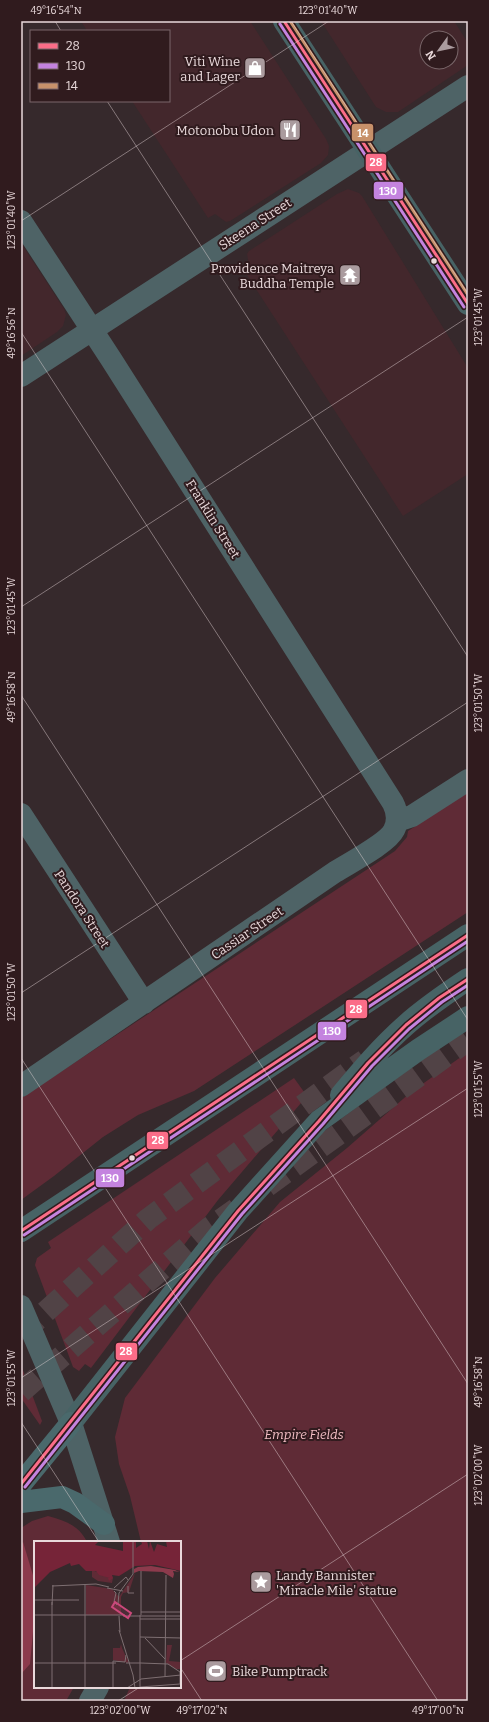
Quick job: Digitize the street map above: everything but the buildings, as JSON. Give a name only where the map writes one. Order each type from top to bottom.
[{"type":"highway","points":[[21,1484],[71,1423]]},
{"type":"highway","points":[[21,1502],[62,1497],[75,1503],[107,1533]]},
{"type":"main road","points":[[284,21],[468,304]]},
{"type":"main road","points":[[21,1231],[468,935]]},
{"type":"main road","points":[[71,1423],[238,1211],[319,1121],[368,1063],[406,1025],[439,998],[468,979]]},
{"type":"main road","points":[[319,1121],[418,1050],[468,1017]]},
{"type":"street","name":"Skeena Street","points":[[21,376],[367,150],[468,86]]},
{"type":"street","name":"Franklin Street","points":[[21,221],[393,803],[397,812],[396,821]]},
{"type":"street","points":[[396,821],[412,816],[468,780]]},
{"type":"street","name":"Pandora Street","points":[[21,814],[144,1003]]},
{"type":"street","name":"Cassiar Street","points":[[21,1086],[335,872],[383,841],[392,834],[396,821]]},
{"type":"street","points":[[21,1306],[71,1423],[107,1533]]},
{"type":"street","points":[[90,1701],[97,1688]]},
{"type":"shaded area","points":[[81,21],[250,21],[326,139],[329,146],[328,155],[321,163],[230,221],[226,222],[215,214],[208,218],[133,102],[170,102],[170,30],[86,30]]},
{"type":"shaded area","points":[[321,21],[454,21],[468,43],[468,65],[398,112],[386,112],[376,107]]},
{"type":"shaded area","points":[[348,189],[359,193],[362,196],[468,368],[468,474],[403,516],[243,269],[249,265],[247,254],[249,251],[337,194]]},
{"type":"shaded area","points":[[21,243],[64,309],[66,315],[63,326],[57,332],[21,356]]},
{"type":"shaded area","points":[[23,1542],[34,1579],[34,1621],[30,1664],[21,1674],[21,1544]]},
{"type":"green space","points":[[468,792],[468,912],[194,1091],[138,1115],[103,1137],[21,1200],[21,1098],[395,851],[407,837],[408,831]]},
{"type":"green space","name":"Empire Fields","points":[[468,1052],[468,1701],[124,1701],[130,1688],[181,1688],[181,1541],[141,1541],[130,1496],[119,1464],[115,1437],[125,1398],[215,1278],[280,1202],[347,1148],[411,1092]]},
{"type":"green space","points":[[294,1078],[307,1096],[218,1200],[91,1368],[85,1364],[79,1371],[73,1367],[35,1265],[37,1258],[51,1248],[48,1242]]},
{"type":"green space","points":[[21,1365],[42,1421],[40,1425],[21,1398]]},
{"type":"green space","points":[[48,1516],[66,1522],[80,1531],[86,1541],[34,1541],[34,1688],[73,1688],[66,1701],[21,1701],[21,1528],[32,1521]]},
{"type":"tunnel","points":[[267,1186],[468,1040]]},
{"type":"tunnel","points":[[21,1334],[148,1219],[365,1060]]},
{"type":"tunnel","points":[[21,1392],[209,1228],[236,1209]]},
{"type":"transit line","name":"28","points":[[284,21],[468,304]]},
{"type":"transit line","name":"14","points":[[290,21],[468,295]]},
{"type":"transit line","name":"130","points":[[280,24],[464,307]]},
{"type":"transit line","name":"28","points":[[21,1231],[468,935]]},
{"type":"transit line","name":"130","points":[[24,1235],[468,941]]},
{"type":"transit line","name":"28","points":[[21,1484],[238,1211],[319,1121],[368,1063],[406,1025],[439,998],[468,979]]},
{"type":"transit line","name":"130","points":[[25,1487],[242,1214],[323,1124],[372,1066],[409,1029],[442,1002],[468,985]]},
{"type":"place","name":"Viti Wine and Lager","points":[[255,68]]},
{"type":"place","name":"Motonobu Udon","points":[[290,130]]},
{"type":"place","name":"Providence Maitreya Buddha Temple","points":[[350,275]]},
{"type":"place","name":"Landy Bannister 'Miracle Mile' statue","points":[[261,1582]]},
{"type":"place","name":"Bike Pumptrack","points":[[216,1671]]}]
